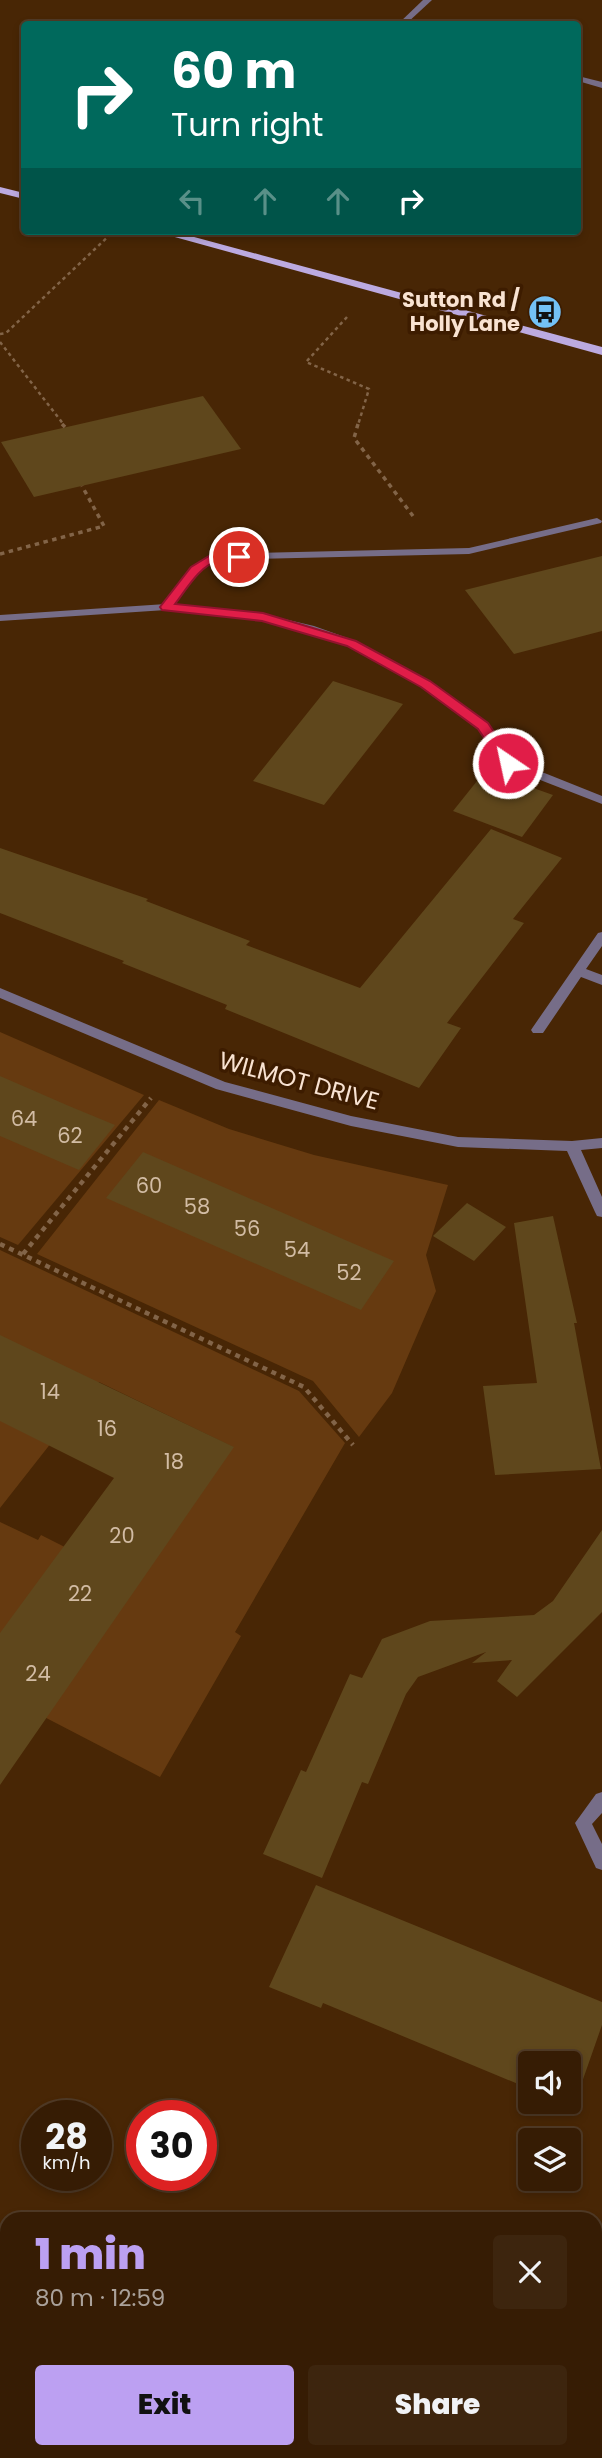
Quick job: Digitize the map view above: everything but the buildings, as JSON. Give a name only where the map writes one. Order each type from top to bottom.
[{"type":"main road","points":[[0,190],[21,195]]},
{"type":"main road","points":[[174,235],[602,351]]},
{"type":"street","points":[[404,21],[428,0]]},
{"type":"street","points":[[581,80],[602,85]]},
{"type":"street","points":[[166,607],[195,570],[214,557],[469,551],[597,521]]},
{"type":"street","points":[[0,618],[166,607],[263,617],[352,643],[426,684],[483,726],[508,763],[602,800]]},
{"type":"street","points":[[538,1030],[602,936]]},
{"type":"street","points":[[579,971],[602,981]]},
{"type":"street","name":"WILMOT DRIVE","points":[[0,993],[221,1086],[351,1121],[457,1142],[572,1146],[602,1143]]},
{"type":"street","points":[[572,1146],[602,1212]]},
{"type":"street","points":[[602,1800],[583,1823],[602,1861]]},
{"type":"path","points":[[0,334],[6,333],[110,235]]},
{"type":"path","points":[[373,287],[306,362],[369,389],[354,438],[441,553]]},
{"type":"path","points":[[0,342],[65,427]]},
{"type":"path","points":[[0,554],[104,526],[82,486]]},
{"type":"path","points":[[23,1254],[176,1067]]},
{"type":"path","points":[[0,1244],[304,1387],[353,1445]]},
{"type":"shaded area","points":[[0,1032],[144,1095],[18,1245],[0,1237]]},
{"type":"shaded area","points":[[159,1100],[229,1129],[314,1155],[448,1185],[426,1255],[436,1291],[392,1393],[359,1437],[313,1381],[37,1254]]},
{"type":"shaded area","points":[[0,1250],[299,1391],[345,1443],[235,1632],[241,1636],[160,1777],[0,1694],[0,1522],[38,1540],[41,1535],[138,1584],[233,1447],[99,1382],[0,1508]]},
{"type":"place","name":"Sutton Rd / Holly Lane","points":[[545,312]]},
{"type":"route","points":[[239,557],[214,557],[195,570],[166,607],[263,617],[310,628],[352,643],[426,684],[483,726],[508,763]]}]
